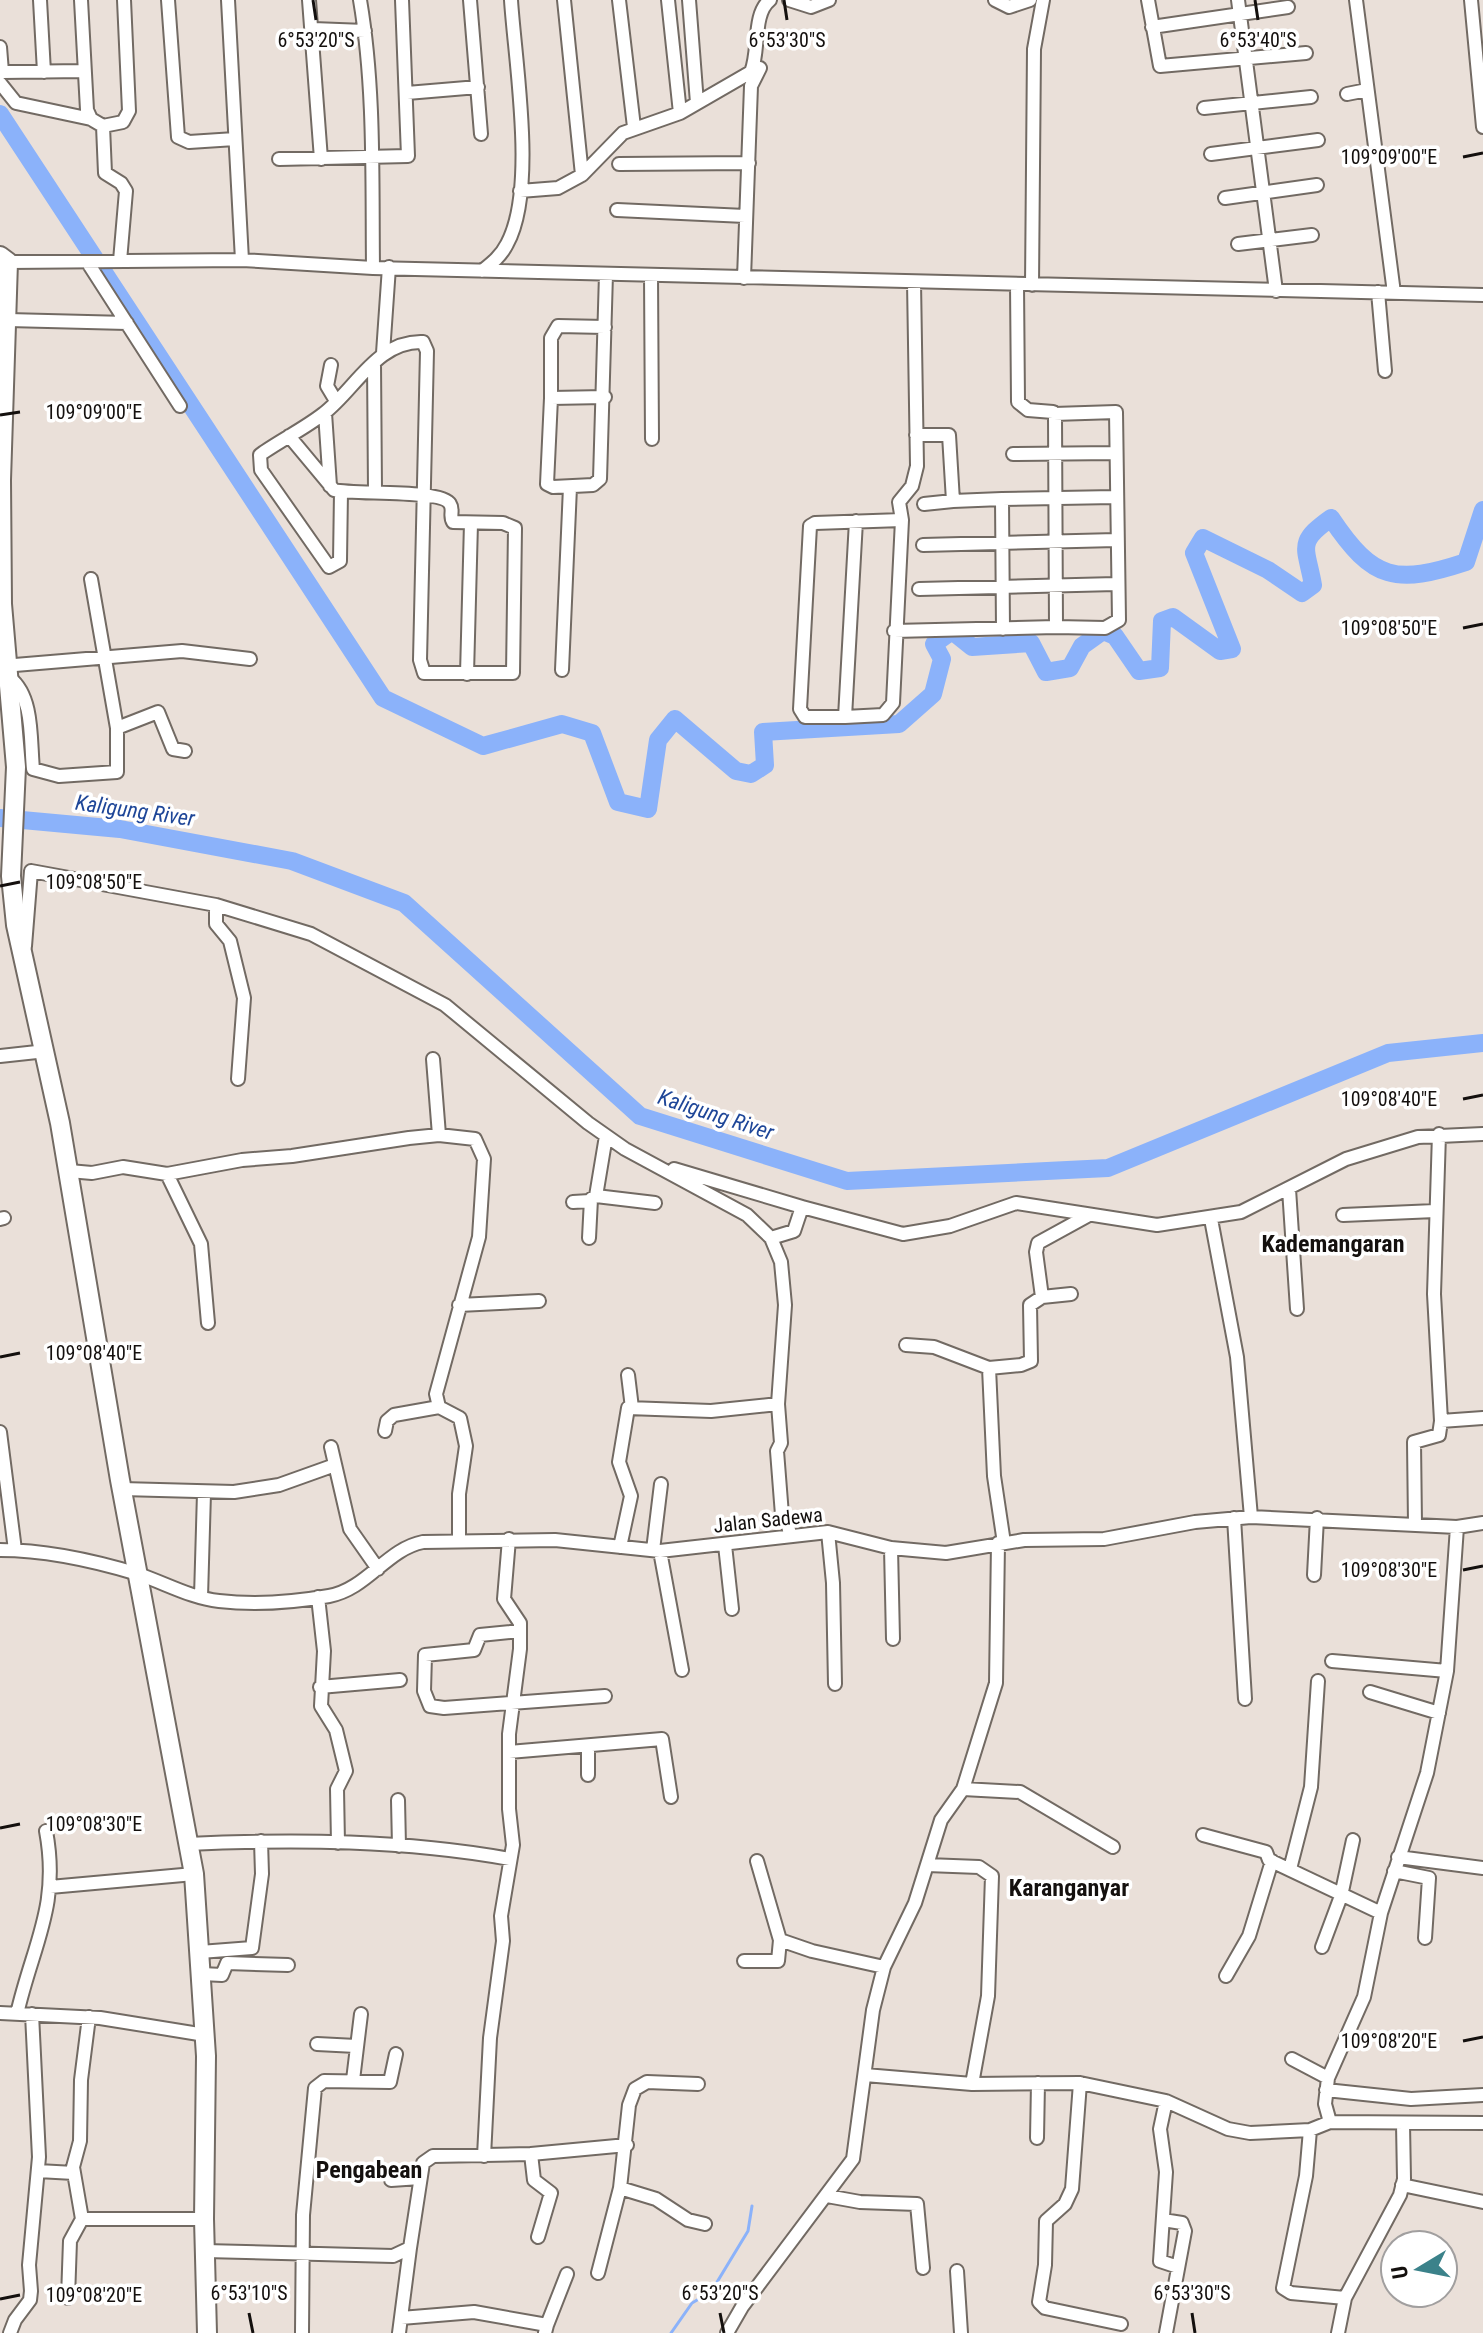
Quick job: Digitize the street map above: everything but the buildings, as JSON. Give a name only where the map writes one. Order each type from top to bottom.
[{"type":"main road","points":[[4,259],[8,320],[0,430],[2,604],[16,776],[11,863],[16,925],[46,1051],[69,1171],[122,1489],[142,1576],[194,1874],[205,2035],[207,2333]]},
{"type":"street","points":[[40,0],[44,72]]},
{"type":"street","points":[[81,0],[85,100],[91,119]]},
{"type":"street","points":[[0,47],[1,75],[16,103],[91,119],[103,126],[123,122],[129,111],[124,0]]},
{"type":"street","points":[[168,0],[178,137],[189,142],[235,139]]},
{"type":"street","points":[[228,0],[242,260]]},
{"type":"street","points":[[309,0],[321,159]]},
{"type":"street","points":[[360,0],[365,31],[373,268]]},
{"type":"street","points":[[279,159],[409,155],[402,0]]},
{"type":"street","points":[[470,0],[481,134]]},
{"type":"street","points":[[482,271],[499,257],[511,236],[520,191],[522,142],[511,0]]},
{"type":"street","points":[[564,0],[582,175]]},
{"type":"street","points":[[619,0],[634,127]]},
{"type":"street","points":[[668,0],[680,113]]},
{"type":"street","points":[[689,0],[697,103]]},
{"type":"street","points":[[520,191],[558,188],[582,175],[614,139],[634,127],[680,113],[751,72],[759,49],[760,13],[770,0]]},
{"type":"street","points":[[789,0],[811,7],[829,0]]},
{"type":"street","points":[[995,0],[1009,7],[1030,0]]},
{"type":"street","points":[[1032,285],[1034,49],[1043,0]]},
{"type":"street","points":[[1148,0],[1160,66],[1306,53]]},
{"type":"street","points":[[1238,0],[1276,291]]},
{"type":"street","points":[[1356,0],[1394,293]]},
{"type":"street","points":[[1471,0],[1483,127]]},
{"type":"street","points":[[1152,27],[1288,7]]},
{"type":"street","points":[[313,29],[365,31]]},
{"type":"street","points":[[744,278],[751,86],[760,68]]},
{"type":"street","points":[[1,75],[84,71]]},
{"type":"street","points":[[407,93],[478,87]]},
{"type":"street","points":[[1347,94],[1367,90]]},
{"type":"street","points":[[1204,108],[1311,97]]},
{"type":"street","points":[[103,126],[105,173],[121,183],[126,191],[117,262]]},
{"type":"street","points":[[1211,154],[1318,140]]},
{"type":"street","points":[[619,164],[749,163]]},
{"type":"street","points":[[1225,198],[1317,185]]},
{"type":"street","points":[[617,210],[745,216]]},
{"type":"street","points":[[1238,244],[1312,235]]},
{"type":"street","points":[[4,259],[90,263],[242,260],[373,268],[1483,295]]},
{"type":"street","points":[[90,263],[180,406]]},
{"type":"street","points":[[375,491],[379,358],[389,267]]},
{"type":"street","points":[[605,327],[558,326],[554,329],[546,480],[553,487],[591,486],[600,479],[605,397],[606,274]]},
{"type":"street","points":[[651,275],[652,439]]},
{"type":"street","points":[[902,520],[815,523],[808,531],[800,713],[805,717],[883,715],[891,710],[902,520],[901,496],[912,486],[916,473],[914,282]]},
{"type":"street","points":[[894,631],[1114,626],[1119,620],[1114,411],[1054,414],[1028,410],[1018,402],[1017,284]]},
{"type":"street","points":[[1378,292],[1385,371]]},
{"type":"street","points":[[8,320],[127,323]]},
{"type":"street","points":[[289,436],[336,490],[375,491],[424,497],[449,502],[451,521],[503,523],[515,528],[515,669],[510,675],[424,673],[420,666],[424,497],[426,345],[419,341],[379,358],[325,413],[289,436],[260,455],[259,465],[329,567],[340,561],[336,490],[325,413]]},
{"type":"street","points":[[331,365],[327,386],[336,401]]},
{"type":"street","points":[[551,398],[605,397]]},
{"type":"street","points":[[1054,414],[1056,627]]},
{"type":"street","points":[[916,435],[949,435],[953,501]]},
{"type":"street","points":[[1013,454],[1116,453]]},
{"type":"street","points":[[562,670],[570,487]]},
{"type":"street","points":[[924,504],[1056,496],[1115,497]]},
{"type":"street","points":[[1002,499],[1003,629]]},
{"type":"street","points":[[845,717],[856,521]]},
{"type":"street","points":[[467,674],[471,523]]},
{"type":"street","points":[[923,545],[1116,540]]},
{"type":"street","points":[[6,670],[24,695],[33,769],[43,773],[117,772],[117,728],[91,579]]},
{"type":"street","points":[[919,589],[1116,584]]},
{"type":"street","points":[[6,670],[182,651],[250,659]]},
{"type":"street","points":[[117,728],[158,712],[173,749],[185,751]]},
{"type":"street","points":[[24,958],[31,871],[216,905],[311,934],[434,999],[606,1136],[747,1215],[771,1238],[781,1262],[785,1305],[778,1404],[781,1443],[777,1451],[777,1473],[782,1515],[789,1531]]},
{"type":"street","points":[[216,905],[216,924],[230,941],[244,998],[238,1079]]},
{"type":"street","points":[[0,1056],[46,1051]]},
{"type":"street","points":[[433,1059],[439,1135]]},
{"type":"street","points":[[1415,1524],[1414,1442],[1439,1435],[1441,1421],[1436,1364],[1435,1211],[1439,1134]]},
{"type":"street","points":[[659,1167],[755,1190],[802,1207],[903,1234],[950,1226],[1016,1203],[1157,1225],[1241,1212],[1346,1159],[1418,1137],[1483,1134]]},
{"type":"street","points":[[69,1171],[92,1173],[123,1167],[167,1174],[242,1160],[439,1135],[475,1139],[484,1159],[479,1237],[442,1361],[436,1394],[439,1407]]},
{"type":"street","points":[[589,1238],[593,1198],[606,1136]]},
{"type":"street","points":[[167,1174],[201,1244],[208,1323]]},
{"type":"street","points":[[1289,1189],[1297,1309]]},
{"type":"street","points":[[573,1202],[593,1198],[655,1203]]},
{"type":"street","points":[[771,1238],[794,1231],[802,1207]]},
{"type":"street","points":[[1343,1215],[1435,1211]]},
{"type":"street","points":[[1042,1297],[1036,1252],[1038,1243],[1089,1214]]},
{"type":"street","points":[[1211,1219],[1237,1357],[1250,1510]]},
{"type":"street","points":[[906,1345],[934,1347],[989,1368],[1021,1365],[1031,1361],[1029,1309],[1042,1297],[1071,1294]]},
{"type":"street","points":[[459,1305],[539,1301]]},
{"type":"street","points":[[727,2333],[742,2307],[853,2159],[873,2010],[884,1967],[915,1903],[945,1814],[963,1789],[996,1683],[1002,1538],[994,1476],[989,1368]]},
{"type":"street","points":[[622,1541],[631,1496],[619,1462],[624,1420],[632,1408],[628,1375]]},
{"type":"street","points":[[632,1408],[711,1411],[778,1404]]},
{"type":"street","points":[[385,1431],[387,1421],[394,1415],[439,1407],[460,1418],[466,1432],[459,1494],[460,1533]]},
{"type":"street","points":[[1441,1421],[1483,1418]]},
{"type":"street","points":[[0,1432],[15,1550]]},
{"type":"street","points":[[331,1447],[350,1529],[373,1562]]},
{"type":"street","points":[[122,1489],[204,1493],[279,1485],[335,1465]]},
{"type":"street","points":[[661,1484],[655,1547],[682,1670]]},
{"type":"street","points":[[201,1597],[204,1493]]},
{"type":"street","name":"Jalan Sadewa","points":[[0,1550],[66,1557],[142,1576],[201,1597],[241,1602],[318,1597],[344,1591],[373,1562],[413,1544],[460,1533],[509,1539],[622,1541],[655,1547],[725,1545],[789,1531],[828,1532],[891,1548],[958,1552],[1002,1538],[1104,1539],[1234,1518],[1250,1510],[1317,1518],[1457,1527],[1483,1523]]},
{"type":"street","points":[[1234,1518],[1245,1699]]},
{"type":"street","points":[[1314,1575],[1317,1518]]},
{"type":"street","points":[[1345,2298],[1291,2293],[1283,2288],[1306,2176],[1310,2130],[1327,2102],[1364,1997],[1381,1913],[1427,1773],[1447,1671],[1457,1527]]},
{"type":"street","points":[[828,1532],[833,1583],[835,1684]]},
{"type":"street","points":[[484,2156],[490,2038],[503,1941],[501,1916],[513,1834],[509,1809],[509,1752],[520,1631],[518,1618],[504,1599],[509,1539]]},
{"type":"street","points":[[725,1545],[732,1609]]},
{"type":"street","points":[[891,1548],[893,1639]]},
{"type":"street","points":[[318,1597],[324,1651],[321,1706],[336,1730],[346,1771],[337,1789],[338,1843]]},
{"type":"street","points":[[520,1631],[482,1635],[475,1649],[425,1655],[424,1691],[430,1706],[605,1696]]},
{"type":"street","points":[[1332,1661],[1447,1671]]},
{"type":"street","points":[[320,1687],[400,1680]]},
{"type":"street","points":[[1290,1869],[1311,1787],[1318,1681]]},
{"type":"street","points":[[1370,1692],[1439,1713]]},
{"type":"street","points":[[509,1752],[662,1739],[671,1797]]},
{"type":"street","points":[[588,1746],[588,1775]]},
{"type":"street","points":[[963,1789],[1020,1792],[1113,1847]]},
{"type":"street","points":[[398,1800],[399,1846]]},
{"type":"street","points":[[17,2014],[26,1977],[44,1930],[51,1861],[46,1831]]},
{"type":"street","points":[[1203,1835],[1266,1852],[1272,1861],[1381,1913]]},
{"type":"street","points":[[1322,1947],[1341,1896],[1353,1840]]},
{"type":"street","points":[[188,1844],[261,1841],[338,1843],[399,1846],[510,1859]]},
{"type":"street","points":[[200,1952],[252,1948],[259,1904],[261,1841]]},
{"type":"street","points":[[1398,1857],[1483,1868]]},
{"type":"street","points":[[744,1961],[778,1961],[780,1940],[757,1861]]},
{"type":"street","points":[[1226,1976],[1251,1931],[1272,1861]]},
{"type":"street","points":[[927,1865],[979,1867],[992,1876],[988,1996],[972,2084]]},
{"type":"street","points":[[1394,1871],[1429,1878],[1425,1938]]},
{"type":"street","points":[[50,1887],[194,1874]]},
{"type":"street","points":[[780,1940],[850,1961],[884,1967]]},
{"type":"street","points":[[202,1974],[222,1975],[227,1963],[288,1965]]},
{"type":"street","points":[[0,2013],[145,2023],[205,2035]]},
{"type":"street","points":[[10,2333],[30,2300],[29,2265],[38,2171],[32,2014]]},
{"type":"street","points":[[353,2080],[361,2014]]},
{"type":"street","points":[[68,2298],[70,2241],[82,2219],[74,2173],[80,2141],[81,2080],[89,2017]]},
{"type":"street","points":[[317,2044],[356,2046]]},
{"type":"street","points":[[302,2333],[303,2215],[315,2088],[324,2081],[390,2082],[396,2054]]},
{"type":"street","points":[[1292,2059],[1327,2102],[1403,2124],[1483,2123]]},
{"type":"street","points":[[865,2075],[972,2084],[1080,2083],[1166,2101],[1228,2129],[1250,2133],[1310,2130]]},
{"type":"street","points":[[1037,2138],[1038,2083]]},
{"type":"street","points":[[1080,2083],[1072,2189],[1065,2204],[1046,2221],[1045,2265],[1039,2302],[1045,2308],[1121,2324]]},
{"type":"street","points":[[598,2273],[620,2188],[629,2105],[639,2084],[698,2084]]},
{"type":"street","points":[[1327,2102],[1483,2095]]},
{"type":"street","points":[[1166,2101],[1160,2129],[1166,2172],[1160,2261],[1178,2267]]},
{"type":"street","points":[[1338,2333],[1345,2298],[1402,2185],[1403,2124]]},
{"type":"street","points":[[399,2333],[420,2178],[423,2163],[429,2157],[531,2154],[627,2145]]},
{"type":"street","points":[[531,2154],[534,2180],[551,2193],[538,2237]]},
{"type":"street","points":[[38,2171],[74,2173]]},
{"type":"street","points":[[391,2180],[420,2178]]},
{"type":"street","points":[[1402,2185],[1483,2202]]},
{"type":"street","points":[[620,2188],[656,2199],[688,2220],[705,2224]]},
{"type":"street","points":[[827,2196],[860,2202],[917,2204],[923,2268]]},
{"type":"street","points":[[82,2219],[204,2219]]},
{"type":"street","points":[[1163,2220],[1178,2221],[1184,2226],[1166,2333]]},
{"type":"street","points":[[205,2251],[385,2257],[410,2248]]},
{"type":"street","points":[[957,2271],[961,2333]]},
{"type":"street","points":[[401,2318],[474,2312],[546,2329],[567,2274]]},
{"type":"waterway","points":[[0,114],[383,698],[483,746],[562,724],[592,733],[618,802],[648,809],[658,740],[675,719],[736,771],[751,774],[765,765],[763,732],[899,724],[933,694],[942,659],[934,644],[952,631],[972,647],[1031,643],[1046,672],[1070,668],[1082,646],[1103,631],[1115,636],[1139,671],[1160,668],[1162,621],[1173,617],[1220,651],[1232,649],[1194,553],[1203,538],[1268,570],[1302,593],[1313,585],[1306,553],[1308,540],[1331,518],[1360,555],[1374,566],[1404,575],[1421,574],[1466,562],[1483,510]]},
{"type":"waterway","name":"Kaligung River","points":[[0,818],[120,829],[292,861],[404,903],[640,1116],[847,1181],[1108,1168],[1388,1053],[1483,1043]]},
{"type":"waterway","points":[[671,2333],[692,2303],[711,2292],[748,2231],[752,2206]]},
{"type":"district","name":"Kademangaran","points":[[1333,1244]]},
{"type":"district","name":"Karanganyar","points":[[1069,1888]]},
{"type":"district","name":"Pengabean","points":[[369,2170]]}]
